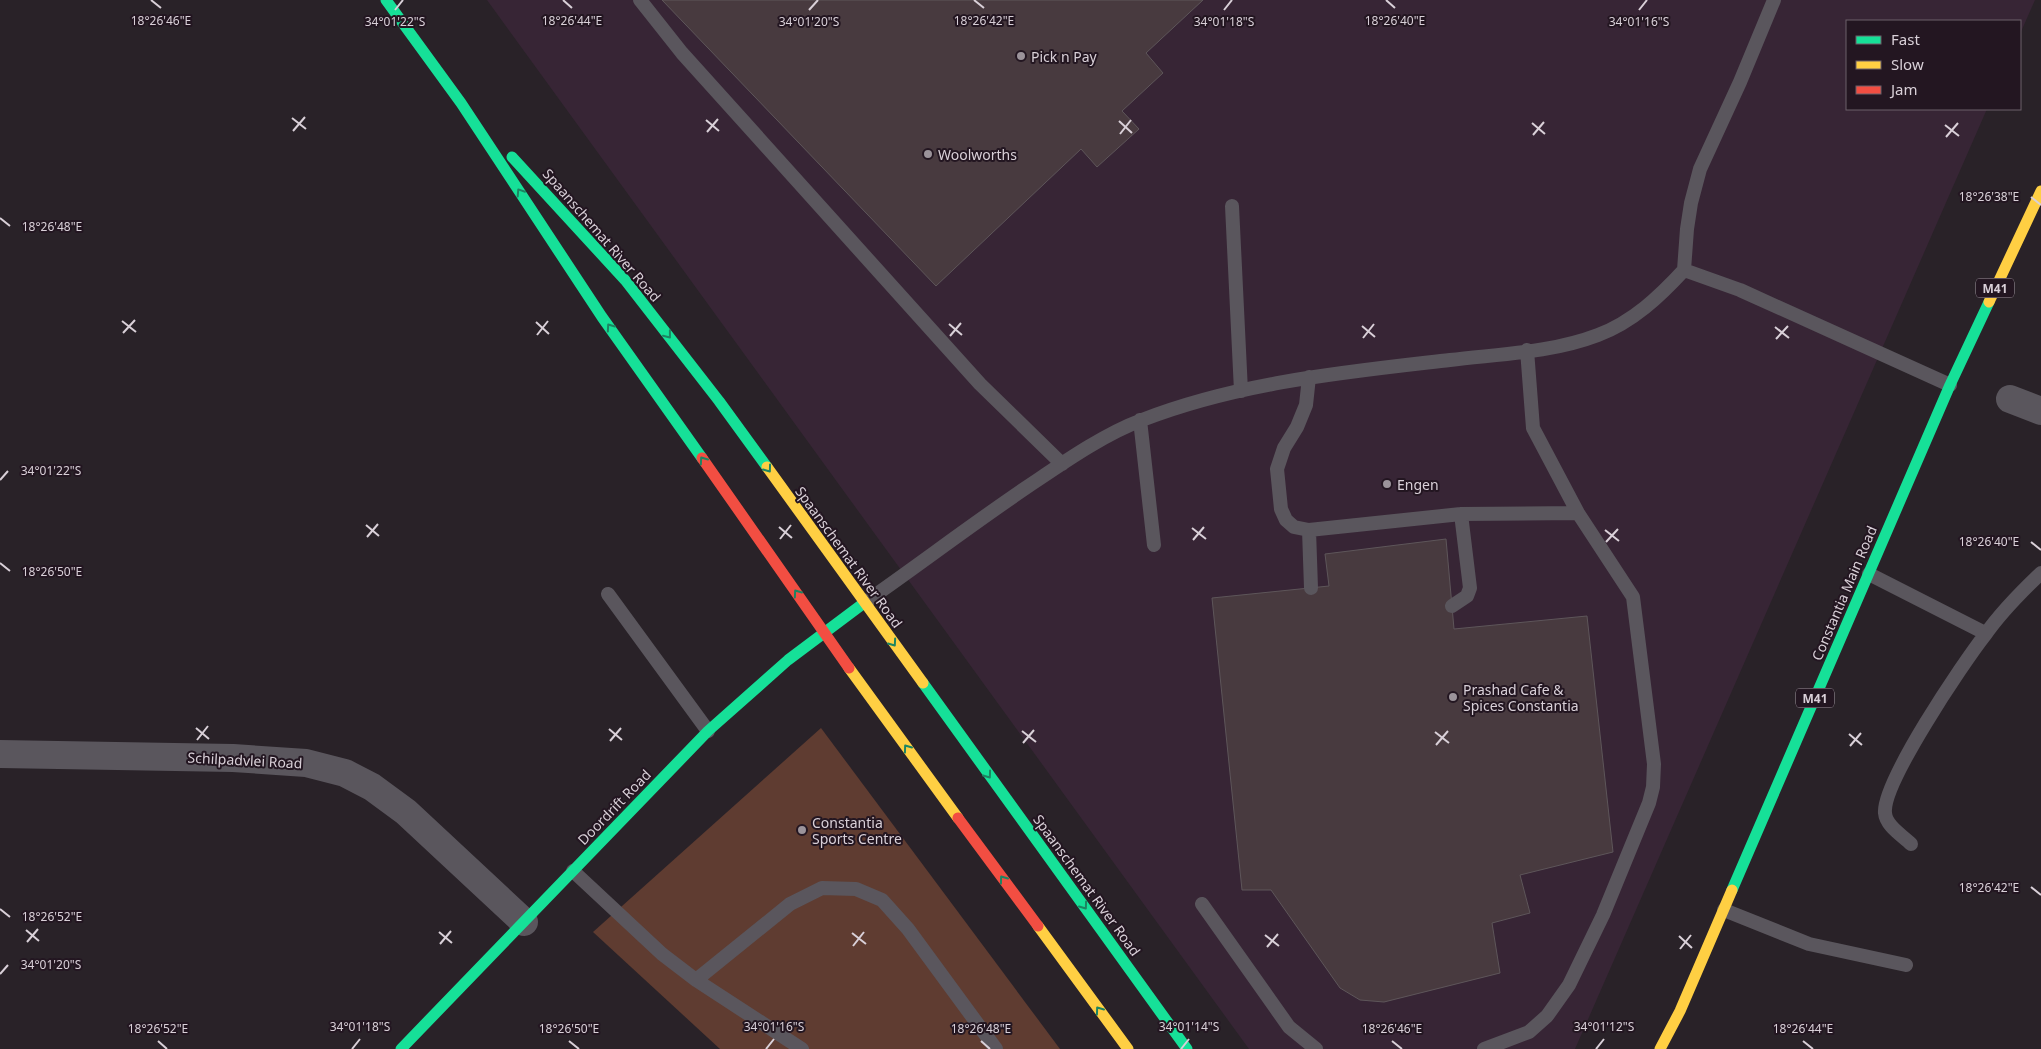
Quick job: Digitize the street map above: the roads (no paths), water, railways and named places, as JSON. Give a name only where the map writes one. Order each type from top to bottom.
[{"type":"main road","name":"Spaanschemat River Road","points":[[386,0],[461,103],[602,317],[824,633],[1128,1049]]},
{"type":"main road","name":"Spaanschemat River Road","points":[[461,103],[566,214],[625,280],[719,401],[1188,1049]]},
{"type":"main road","name":"Constantia Main Road","points":[[1660,1049],[1680,1010],[1724,910],[1950,385],[2041,191]]},
{"type":"main road","name":"Doordrift Road","points":[[401,1049],[708,731],[788,660],[864,603]]},
{"type":"main road","name":"Constantia Main Road","points":[[1668,1049],[1680,1010]]},
{"type":"street","points":[[2010,400],[2041,411]]},
{"type":"street","name":"Schilpadvlei Road","points":[[0,754],[233,758],[306,763],[345,773],[372,787],[406,812],[524,922]]},
{"type":"lane","points":[[640,0],[682,53],[980,384],[1062,464]]},
{"type":"lane","points":[[864,603],[1014,495],[1062,464],[1140,420],[1192,403],[1309,377],[1556,348],[1599,335],[1629,319],[1660,296],[1684,270],[1687,229],[1698,174],[1774,0]]},
{"type":"lane","points":[[1232,206],[1242,391]]},
{"type":"lane","points":[[1684,270],[1740,290],[1950,385]]},
{"type":"lane","points":[[1484,1049],[1529,1032],[1547,1016],[1569,985],[1603,916],[1649,803],[1653,787],[1654,764],[1633,597],[1578,513],[1533,428],[1527,350]]},
{"type":"lane","points":[[1309,377],[1306,405],[1297,427],[1284,448],[1277,469],[1281,509],[1286,520],[1294,527],[1309,530],[1461,514],[1578,513]]},
{"type":"lane","points":[[1140,420],[1154,546]]},
{"type":"lane","points":[[1452,606],[1467,596],[1470,588],[1461,514]]},
{"type":"lane","points":[[1309,530],[1312,588]]},
{"type":"lane","points":[[1911,844],[1890,825],[1884,814],[1887,795],[1904,762],[1946,693],[1985,634],[2018,595],[2041,572]]},
{"type":"lane","points":[[1869,574],[1985,634]]},
{"type":"lane","points":[[608,594],[708,731]]},
{"type":"lane","points":[[573,871],[656,948],[696,980],[802,1049]]},
{"type":"lane","points":[[696,980],[790,904],[822,888],[856,888],[882,900],[908,929],[996,1049]]},
{"type":"lane","points":[[1202,904],[1289,1027],[1316,1049]]},
{"type":"lane","points":[[1724,910],[1808,944],[1906,964]]},
{"type":"place","name":"Pick n Pay","points":[[1021,56]]},
{"type":"place","name":"Woolworths","points":[[928,154]]},
{"type":"place","name":"Engen","points":[[1387,484]]},
{"type":"place","name":"Prashad Cafe & Spices Constantia","points":[[1453,697]]},
{"type":"place","name":"Constantia Sports Centre","points":[[802,830]]}]
